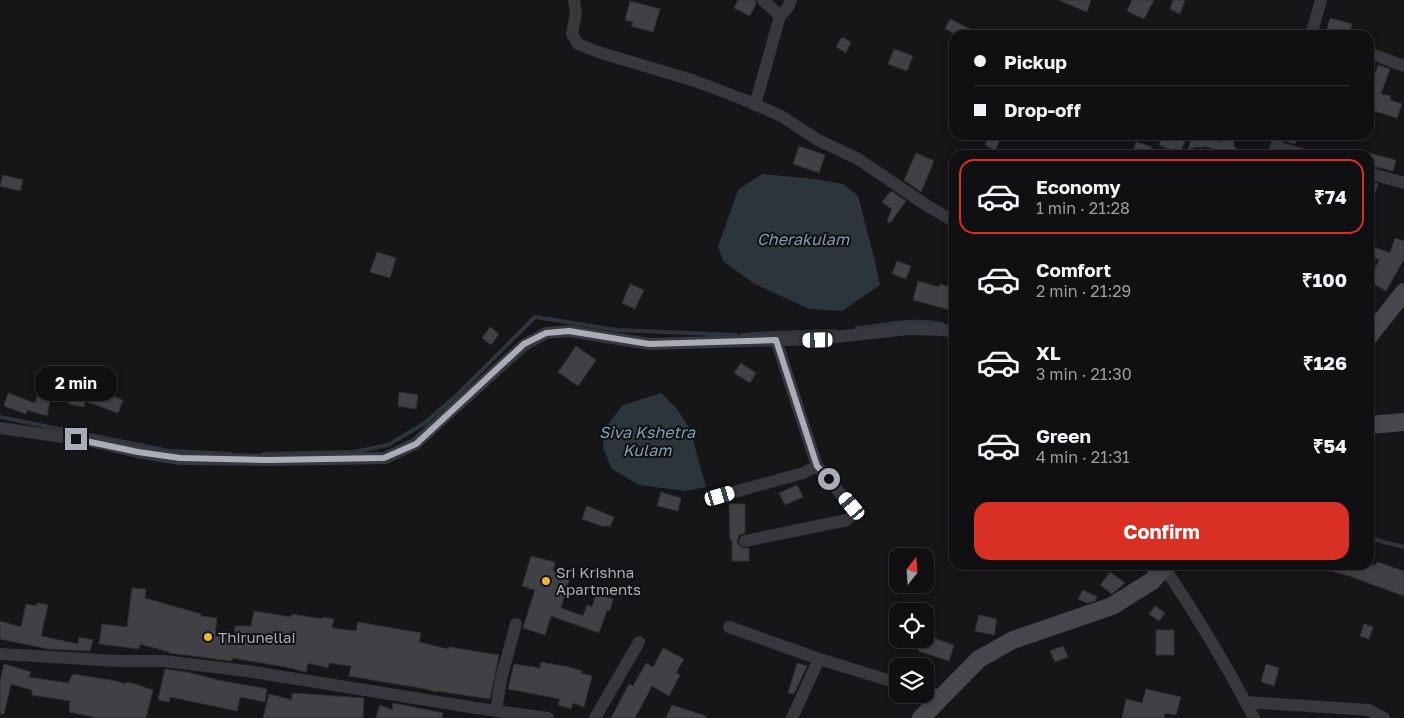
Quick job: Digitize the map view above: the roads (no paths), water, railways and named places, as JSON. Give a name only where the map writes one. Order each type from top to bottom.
[{"type":"main road","points":[[1374,330],[1404,292]]},
{"type":"main road","points":[[1374,425],[1404,422]]},
{"type":"main road","points":[[934,693],[979,659],[1013,640],[1112,606],[1152,581],[1162,570]]},
{"type":"main road","points":[[921,718],[928,703]]},
{"type":"street","points":[[574,0],[576,12],[572,34],[578,44],[601,53],[692,80],[780,116],[818,140],[858,159],[929,207],[949,218]]},
{"type":"street","points":[[763,0],[780,16]]},
{"type":"street","points":[[755,105],[780,16],[788,7],[790,0]]},
{"type":"street","points":[[1316,30],[1321,0]]},
{"type":"street","points":[[1374,55],[1404,66]]},
{"type":"street","points":[[1276,146],[1289,150]]},
{"type":"street","points":[[1374,174],[1404,183]]},
{"type":"street","points":[[0,428],[90,441],[138,452],[180,458],[268,460],[384,458],[416,444],[524,344],[546,333],[569,331],[649,344],[818,340],[908,329],[949,331]]},
{"type":"street","points":[[745,541],[847,520],[853,515],[852,506],[817,466],[776,340]]},
{"type":"street","points":[[720,496],[802,473],[817,466]]},
{"type":"street","points":[[1168,570],[1224,660],[1254,718]]},
{"type":"street","points":[[496,711],[501,679],[516,624]]},
{"type":"street","points":[[730,628],[819,659],[889,680]]},
{"type":"street","points":[[595,718],[639,642]]},
{"type":"street","points":[[0,654],[119,662],[173,662],[247,670],[548,718]]},
{"type":"street","points":[[792,718],[819,659]]},
{"type":"street","points":[[1246,702],[1369,710],[1384,718]]},
{"type":"water","name":"Cherakulam","points":[[762,174],[815,179],[843,184],[858,196],[880,285],[842,311],[809,309],[753,283],[723,261],[718,247],[738,190]]},
{"type":"water","name":"Siva Kshetra Kulam","points":[[661,393],[677,409],[690,429],[706,487],[686,491],[639,485],[612,469],[603,448],[604,429],[623,405]]},
{"type":"waterway","points":[[263,454],[354,452],[388,445],[425,423],[460,392],[535,317],[617,330],[736,335]]},
{"type":"waterway","points":[[857,328],[910,322],[942,324]]},
{"type":"waterway","points":[[742,335],[835,331]]},
{"type":"waterway","points":[[0,417],[170,451],[231,454]]},
{"type":"waterway","points":[[1374,539],[1404,547]]},
{"type":"place","name":"Sri Krishna Apartments","points":[[546,581]]},
{"type":"place","name":"Thirunellai","points":[[208,637]]}]
